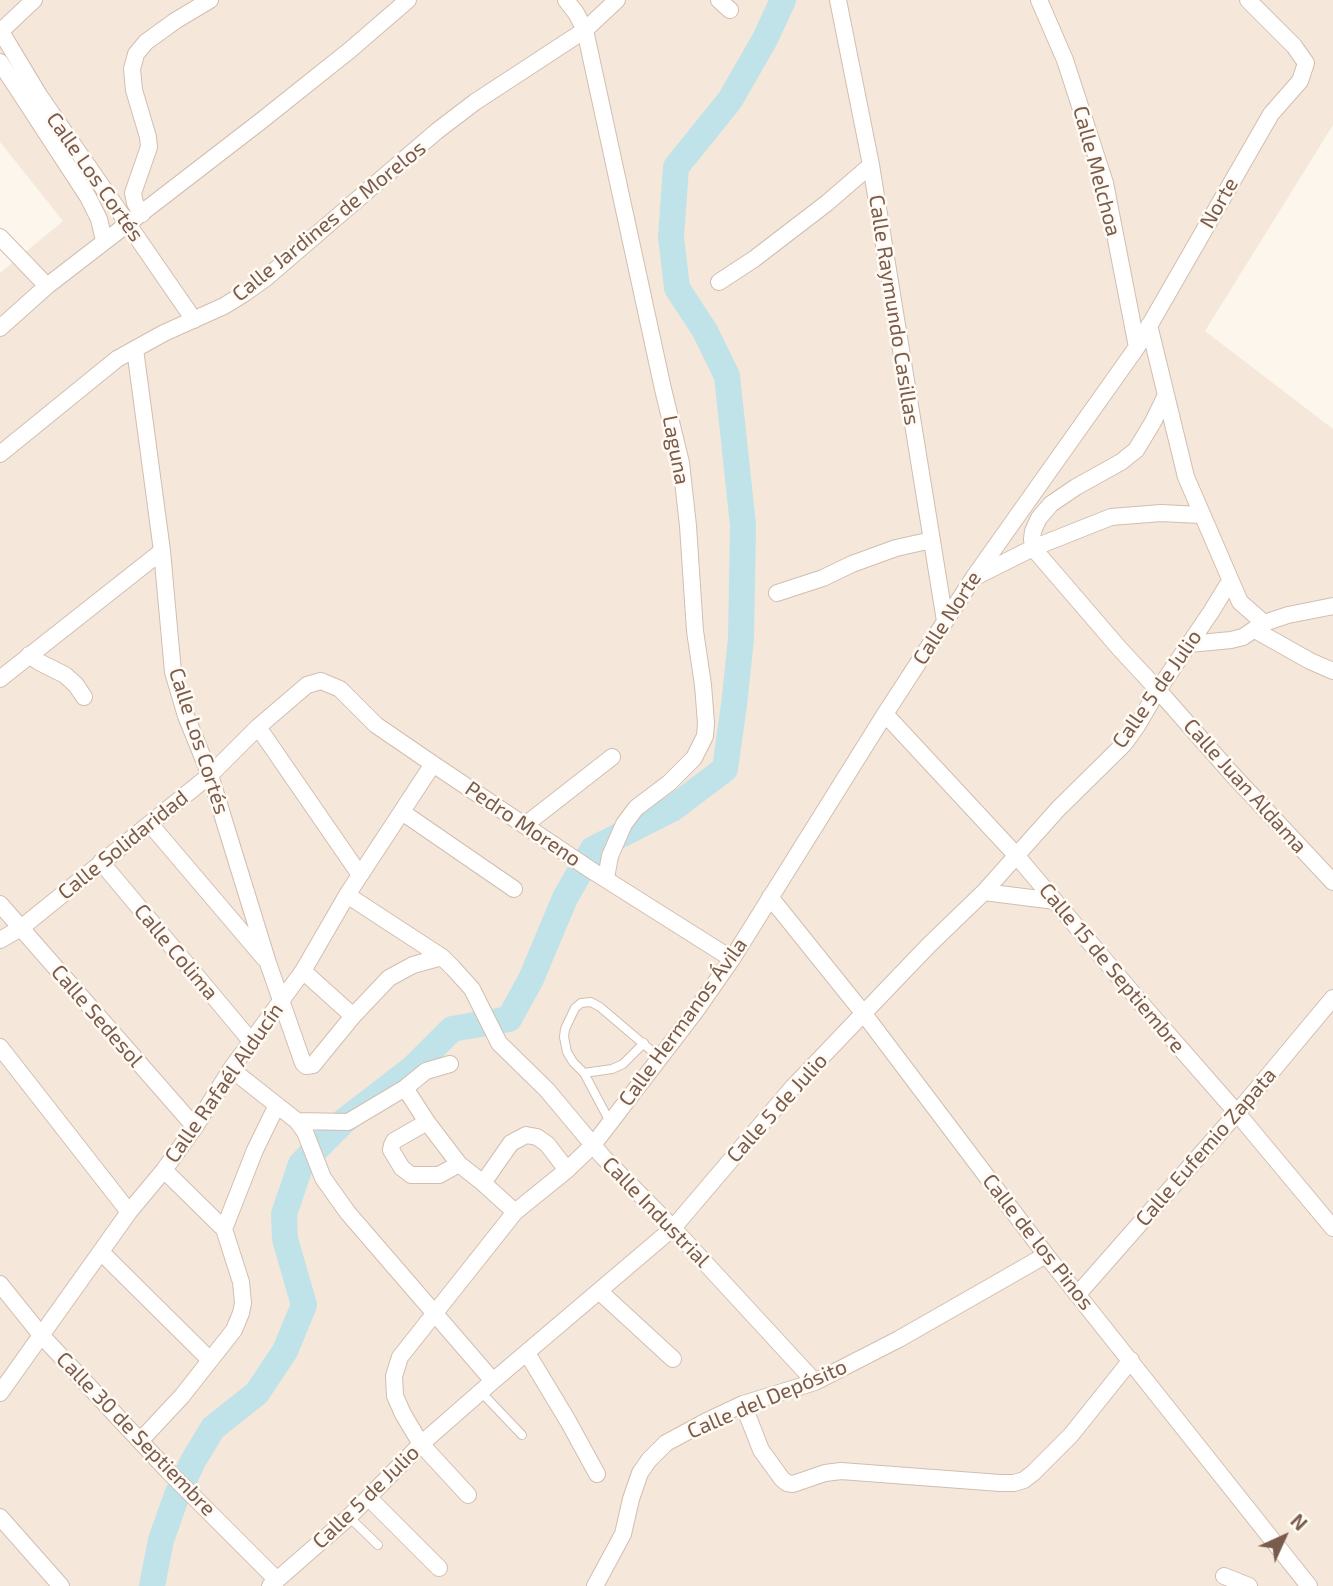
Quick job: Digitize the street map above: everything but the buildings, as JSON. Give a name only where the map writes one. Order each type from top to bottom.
[{"type":"street","points":[[0,31],[34,0]]},
{"type":"street","points":[[142,214],[133,193],[149,147],[134,90],[132,69],[136,54],[146,42],[210,0]]},
{"type":"street","points":[[0,328],[104,240],[142,214],[271,113],[408,0]]},
{"type":"street","name":"Laguna","points":[[566,0],[585,30],[681,463],[695,631],[706,723],[705,736],[694,758],[669,783],[636,808],[624,824],[610,856],[598,874]]},
{"type":"street","name":"Calle Jardines de Morelos","points":[[0,454],[106,368],[135,349],[245,293],[266,278],[437,131],[475,102],[585,30],[617,0]]},
{"type":"street","name":"Calle Raymundo Casillas","points":[[838,0],[871,165],[946,621]]},
{"type":"street","name":"Calle Melchoa","points":[[1039,0],[1065,60],[1105,183],[1138,347]]},
{"type":"street","name":"Norte","points":[[1138,347],[1271,114],[1300,81],[1306,64],[1294,46],[1248,0]]},
{"type":"street","name":"Calle Los Cortés","points":[[0,31],[39,95],[194,320]]},
{"type":"street","points":[[0,62],[88,197],[99,219],[104,240]]},
{"type":"street","points":[[719,282],[827,203],[871,165]]},
{"type":"street","points":[[0,237],[47,286]]},
{"type":"street","points":[[1149,325],[1186,477],[1240,601],[1260,626],[1310,661],[1333,671]]},
{"type":"street","name":"Calle Norte","points":[[769,897],[974,577],[1138,347]]},
{"type":"street","name":"Calle Los Cortés","points":[[135,349],[162,551],[173,672],[186,716],[210,775],[280,1001],[303,1063],[313,1065],[353,1016]]},
{"type":"street","points":[[1033,548],[1033,531],[1045,511],[1076,487],[1121,462],[1136,450],[1166,395]]},
{"type":"street","points":[[974,577],[1033,548],[1111,517],[1161,513],[1201,514]]},
{"type":"street","points":[[777,593],[824,578],[883,552],[932,540]]},
{"type":"street","name":"Calle Juan Aldama","points":[[1033,548],[1231,773],[1333,882]]},
{"type":"street","points":[[0,679],[162,551]]},
{"type":"street","name":"Calle 5 de Julio","points":[[274,1583],[349,1517],[421,1444],[673,1228],[793,1087],[1124,744],[1230,581]]},
{"type":"street","points":[[1189,644],[1243,637],[1260,626],[1288,615],[1333,606]]},
{"type":"street","points":[[29,655],[65,675],[84,697]]},
{"type":"street","name":"Calle Solidaridad","points":[[0,940],[20,928],[210,775],[258,727],[307,685],[321,681]]},
{"type":"street","name":"Pedro Moreno","points":[[321,681],[340,689],[376,725],[433,764],[732,959]]},
{"type":"street","name":"Calle 15 de Septiembre","points":[[885,714],[1016,855],[1333,1228]]},
{"type":"street","points":[[258,727],[360,875]]},
{"type":"street","points":[[525,825],[612,757]]},
{"type":"street","name":"Calle Rafaél Alducín","points":[[0,1393],[130,1212],[195,1127],[231,1069],[303,971],[347,895],[433,764]]},
{"type":"street","points":[[402,811],[514,889]]},
{"type":"street","points":[[150,824],[268,963]]},
{"type":"street","name":"Calle Colima","points":[[101,862],[251,1041]]},
{"type":"street","points":[[984,891],[1055,901]]},
{"type":"street","name":"Calle Industrial","points":[[347,895],[442,957],[472,989],[499,1043],[547,1090],[593,1145],[815,1381]]},
{"type":"street","name":"Calle Hermanos Ávila","points":[[468,1495],[421,1444],[403,1415],[395,1396],[394,1376],[400,1357],[515,1212],[593,1145],[695,1012],[732,959],[769,897]]},
{"type":"street","name":"Calle de los Pinos","points":[[769,897],[864,1014],[1046,1255],[1309,1586]]},
{"type":"street","name":"Calle Sedesol","points":[[0,904],[195,1127]]},
{"type":"street","points":[[303,971],[353,1016],[389,978],[413,965],[442,957]]},
{"type":"street","name":"Calle Eufemio Zapata","points":[[1078,1294],[1237,1113],[1333,998]]},
{"type":"street","points":[[0,1047],[130,1212]]},
{"type":"street","points":[[304,1125],[348,1122],[426,1072],[450,1064]]},
{"type":"street","points":[[231,1069],[304,1125],[323,1178],[348,1213],[435,1312],[487,1387]]},
{"type":"street","points":[[405,1087],[427,1122],[460,1164],[515,1212]]},
{"type":"street","points":[[224,1229],[255,1150],[277,1105]]},
{"type":"street","points":[[427,1122],[394,1141],[391,1150],[402,1168],[411,1175],[439,1175],[460,1164]]},
{"type":"street","points":[[483,1183],[511,1143],[526,1135],[537,1137],[547,1144],[567,1170]]},
{"type":"street","points":[[140,1441],[166,1414],[234,1330],[243,1303],[240,1282],[224,1229],[164,1170]]},
{"type":"street","points":[[101,1252],[210,1360]]},
{"type":"street","name":"Calle del Depósito","points":[[595,1586],[623,1534],[640,1473],[666,1443],[744,1404],[815,1381],[899,1339],[1046,1255]]},
{"type":"street","name":"Calle 30 de Septiembre","points":[[0,1284],[41,1335],[169,1472],[243,1545],[274,1583]]},
{"type":"street","points":[[599,1291],[673,1359]]},
{"type":"street","points":[[527,1353],[597,1474]]},
{"type":"street","points":[[744,1404],[761,1450],[787,1483],[793,1484],[825,1473],[841,1471],[1014,1483],[1033,1473],[1071,1435],[1131,1360]]},
{"type":"street","points":[[369,1498],[439,1568]]},
{"type":"street","points":[[0,1517],[60,1585]]},
{"type":"street","points":[[1224,1576],[1249,1586]]},
{"type":"lane","points":[[610,1122],[584,1073],[567,1052],[565,1029],[575,1008],[581,1003],[591,1002],[600,1007],[660,1058]]},
{"type":"lane","points":[[584,1073],[612,1069],[623,1064],[644,1043]]},
{"type":"lane","points":[[487,1387],[522,1435]]},
{"type":"lane","points":[[349,1517],[378,1545]]},
{"type":"shaded area","points":[[0,0],[1333,0],[1333,125],[1205,331],[1333,429],[1333,1586],[0,1586],[0,273],[63,221],[0,142]]},
{"type":"waterway","points":[[152,1586],[161,1540],[193,1461],[213,1428],[257,1393],[285,1351],[304,1305],[285,1239],[284,1214],[301,1164],[344,1121],[413,1068],[452,1029],[509,1019],[531,979],[565,898],[593,849],[672,809],[725,769],[741,639],[743,525],[727,376],[705,331],[677,288],[671,237],[676,167],[730,100],[765,39],[783,0]]}]
